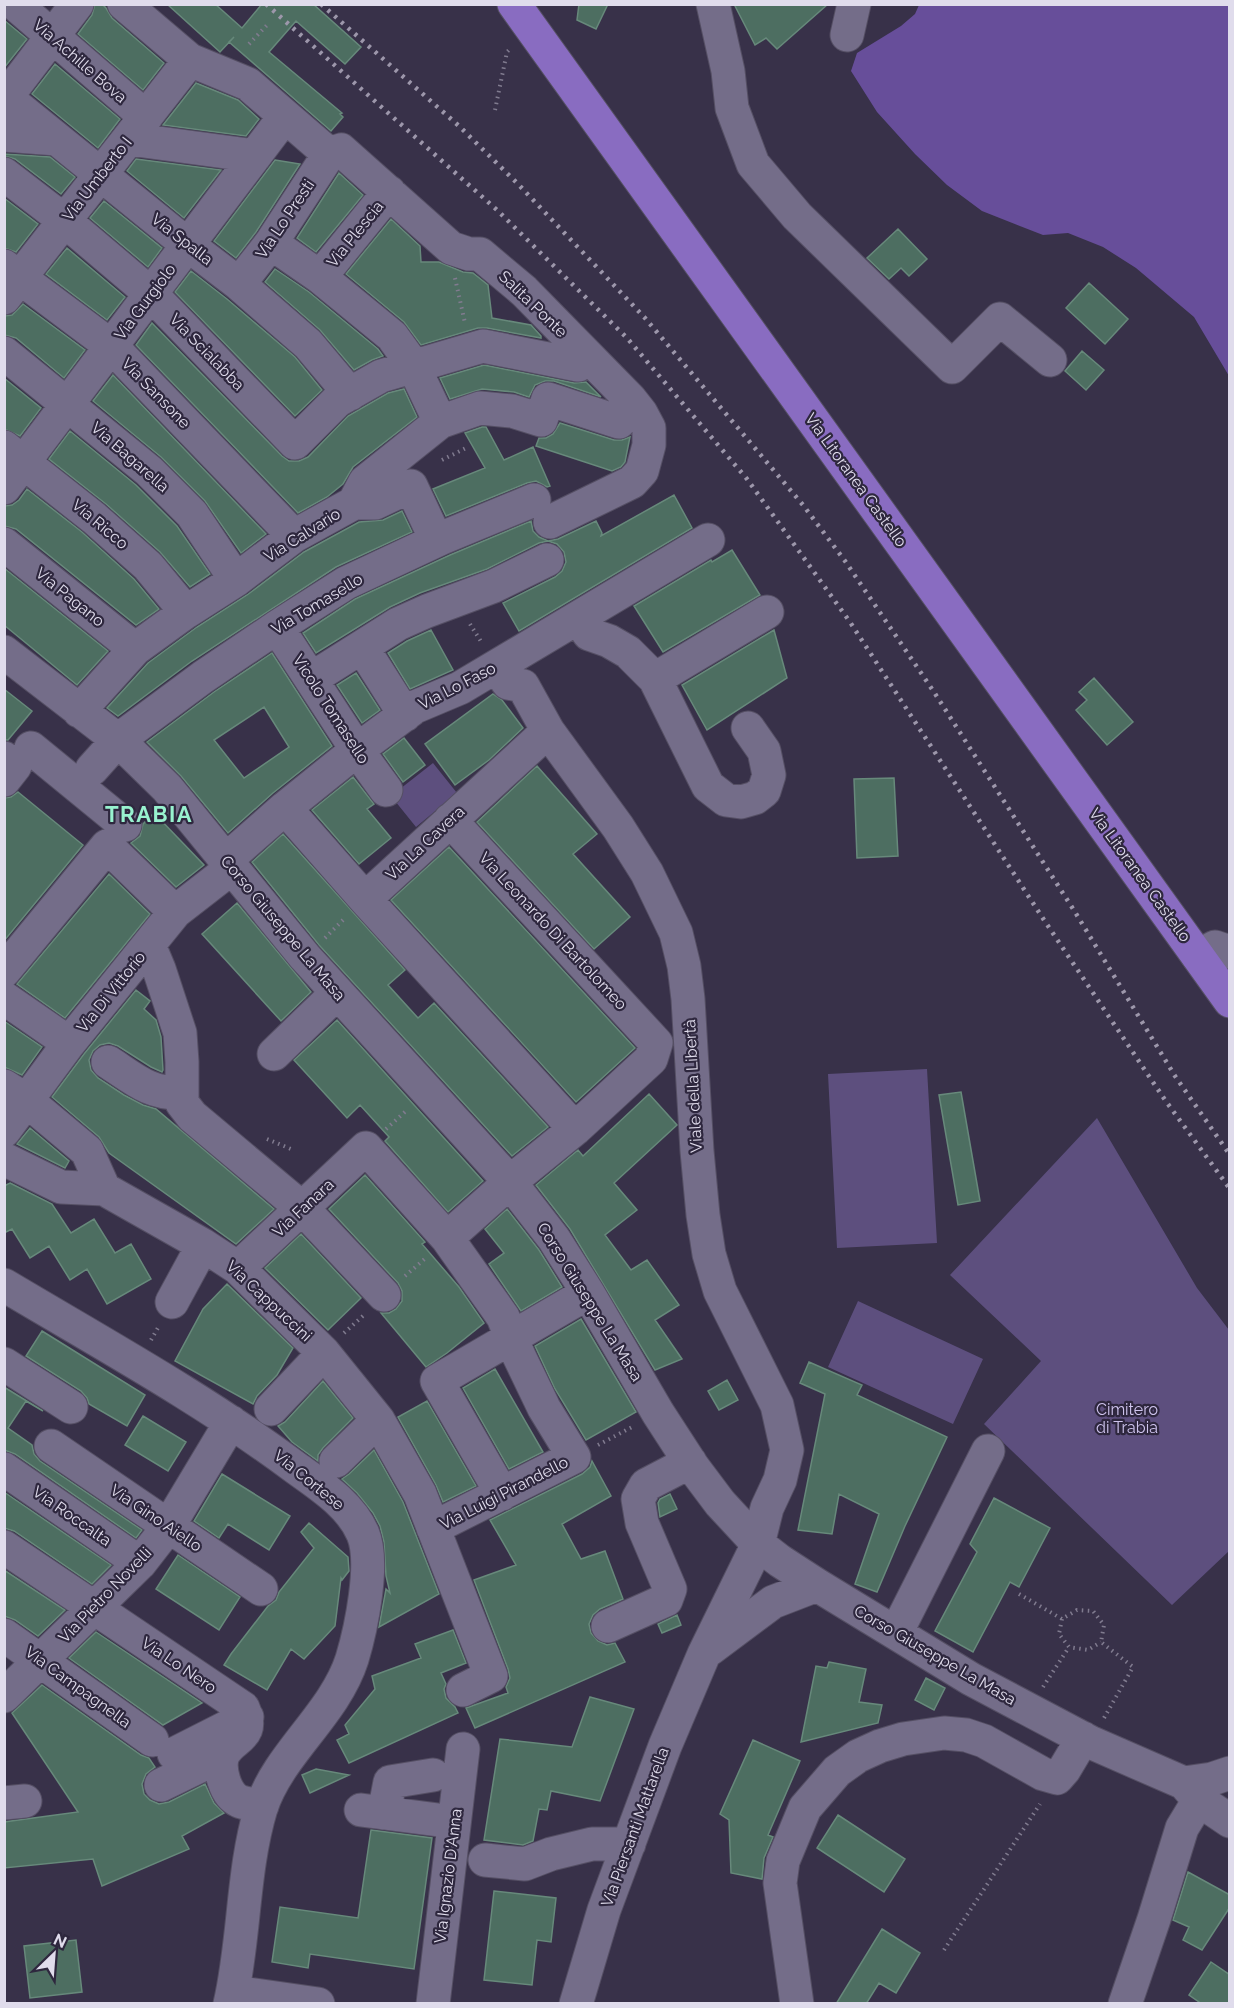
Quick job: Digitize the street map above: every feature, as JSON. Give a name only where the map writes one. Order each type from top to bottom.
[{"type":"main road","name":"Via Litoranea Castello","points":[[522,16],[1214,954],[1230,1001]]},
{"type":"street","name":"Via Achille Bova","points":[[15,4],[52,38],[137,128]]},
{"type":"street","points":[[5,98],[77,4]]},
{"type":"street","points":[[124,4],[190,60],[248,84],[329,154],[341,150],[451,248]]},
{"type":"street","points":[[713,4],[728,71],[732,108],[740,132],[753,164],[797,216],[952,367],[1000,319],[1050,360]]},
{"type":"street","name":"Via Umberto I","points":[[10,280],[65,220],[190,60]]},
{"type":"street","name":"Via Spalla","points":[[5,98],[240,284],[308,344],[350,394]]},
{"type":"street","name":"Via Gurgiolo","points":[[4,488],[15,454],[68,404],[285,116]]},
{"type":"street","points":[[137,128],[255,156]]},
{"type":"street","points":[[4,135],[57,139]]},
{"type":"street","name":"Via Lo Presti","points":[[240,284],[271,243],[329,154]]},
{"type":"street","name":"Via Scialabba","points":[[4,174],[65,220],[151,294],[295,443],[337,401],[350,394]]},
{"type":"street","name":"Via Plescia","points":[[320,277],[389,192]]},
{"type":"street","points":[[271,243],[320,277],[392,336],[413,365],[440,422]]},
{"type":"street","name":"Salita Ponte","points":[[451,248],[469,254],[480,254],[524,291],[614,381],[641,413],[649,428],[649,445],[642,471],[632,482],[542,511]]},
{"type":"street","name":"Via Sansone","points":[[10,280],[111,346],[294,536]]},
{"type":"street","points":[[350,394],[381,376],[483,346],[578,365],[587,356]]},
{"type":"street","name":"Via Bagarella","points":[[4,353],[149,471],[192,514],[236,580]]},
{"type":"street","name":"Via Calvario","points":[[79,711],[135,649],[236,580],[294,536],[354,503],[365,482],[440,422],[480,408],[512,411],[541,420],[548,399],[619,422]]},
{"type":"street","name":"Via Ricco","points":[[15,454],[94,518],[148,566],[186,612]]},
{"type":"street","points":[[354,503],[375,503],[411,486],[442,543]]},
{"type":"street","name":"Via Tomasello","points":[[92,769],[118,740],[203,677],[346,583],[442,543],[542,511]]},
{"type":"street","name":"Via Lo Faso","points":[[229,863],[285,808],[415,707],[512,670],[578,618],[708,540]]},
{"type":"street","name":"Via Pagano","points":[[4,544],[135,649]]},
{"type":"street","points":[[311,679],[398,624],[446,603],[495,586],[547,560]]},
{"type":"street","points":[[655,679],[767,612]]},
{"type":"street","points":[[578,618],[589,634],[609,641],[628,652],[655,679],[708,786],[726,800],[741,802],[755,798],[764,791],[768,776],[764,751],[748,728]]},
{"type":"street","name":"Vicolo Tomasello","points":[[277,627],[357,750],[386,790]]},
{"type":"street","points":[[362,647],[405,715]]},
{"type":"street","name":"Corso Giuseppe La Masa","points":[[4,652],[118,740],[166,788],[305,957],[510,1182],[554,1239],[658,1413],[690,1462],[720,1503],[758,1544],[817,1586],[971,1678],[1086,1740],[1192,1792],[1230,1821]]},
{"type":"street","name":"Viale della Libertà","points":[[512,670],[548,731],[618,827],[647,873],[676,933],[684,966],[688,999],[697,1151],[709,1254],[720,1291],[777,1405],[787,1450],[780,1480],[767,1508],[758,1544],[704,1654]]},
{"type":"street","name":"Via La Cavera","points":[[365,899],[548,731]]},
{"type":"street","points":[[20,756],[117,834],[175,912]]},
{"type":"street","points":[[285,808],[575,1129],[447,1238]]},
{"type":"street","name":"Via Leonardo Di Bartolomeo","points":[[450,820],[656,1043],[651,1059],[575,1129]]},
{"type":"street","points":[[4,971],[117,834]]},
{"type":"street","name":"Via Di Vittorio","points":[[4,1131],[15,1093],[69,1042],[175,912],[229,863]]},
{"type":"street","points":[[149,945],[180,1033],[182,1103],[192,1116],[303,1209],[384,1294]]},
{"type":"street","points":[[274,1054],[337,993]]},
{"type":"street","points":[[4,998],[69,1042]]},
{"type":"street","points":[[108,1062],[149,1089],[166,1094],[181,1093]]},
{"type":"street","points":[[4,1159],[61,1188],[104,1189],[87,1151],[15,1093]]},
{"type":"street","points":[[366,1148],[447,1238],[503,1317],[544,1408],[574,1457]]},
{"type":"street","name":"Via Fanara","points":[[238,1268],[366,1148]]},
{"type":"street","name":"Via Cappuccini","points":[[104,1189],[203,1245],[238,1268],[324,1353],[378,1420],[420,1494],[490,1676],[463,1690]]},
{"type":"street","points":[[172,1302],[203,1245]]},
{"type":"street","name":"Via Cortese","points":[[4,1285],[252,1435],[319,1485],[354,1516],[364,1536],[367,1589],[351,1660],[335,1695],[274,1780],[262,1806],[252,1842],[231,1998]]},
{"type":"street","points":[[502,1494],[437,1381],[588,1293]]},
{"type":"street","points":[[271,1409],[324,1353]]},
{"type":"street","points":[[4,1364],[72,1407]]},
{"type":"street","points":[[336,1461],[378,1420]]},
{"type":"street","name":"Via Pietro Novelli","points":[[4,1696],[140,1563],[168,1527],[231,1422]]},
{"type":"street","name":"Via Gino Aiello","points":[[51,1446],[261,1589]]},
{"type":"street","points":[[896,1633],[988,1451]]},
{"type":"street","name":"Via Luigi Pirandello","points":[[433,1528],[574,1457]]},
{"type":"street","points":[[608,1626],[666,1600],[670,1589],[642,1523],[638,1499],[646,1485],[690,1462]]},
{"type":"street","name":"Via Roccalta","points":[[4,1469],[140,1563]]},
{"type":"street","name":"Via Lo Nero","points":[[4,1547],[243,1708],[247,1717]]},
{"type":"street","points":[[704,1654],[772,1602],[817,1586]]},
{"type":"street","name":"Via Campagnella","points":[[4,1635],[163,1747],[247,1717]]},
{"type":"street","name":"Via Piersanti Mattarella","points":[[576,2004],[604,1910],[665,1746],[704,1654]]},
{"type":"street","points":[[247,1717],[246,1731],[224,1754],[221,1764],[226,1788],[237,1801],[262,1806]]},
{"type":"street","points":[[797,2004],[780,1883],[783,1861],[805,1808],[837,1771],[858,1756],[880,1746],[914,1737],[944,1733],[966,1735],[984,1741],[1043,1774],[1057,1778],[1086,1740]]},
{"type":"street","name":"Via Ignazio D'Anna","points":[[433,2004],[463,1749]]},
{"type":"street","points":[[161,1785],[206,1764],[221,1764]]},
{"type":"street","points":[[1125,2004],[1154,1919],[1192,1792],[1212,1779],[1230,1773]]},
{"type":"street","points":[[433,1775],[390,1782],[373,1811],[454,1822]]},
{"type":"street","points":[[485,1860],[525,1864],[551,1854],[592,1844],[629,1844]]},
{"type":"street","points":[[231,1998],[318,2004]]},
{"type":"path","points":[[495,110],[507,52],[522,16]]},
{"type":"path","points":[[249,44],[268,24]]},
{"type":"path","points":[[451,248],[453,271],[471,349]]},
{"type":"path","points":[[305,957],[365,899]]},
{"type":"path","points":[[366,1148],[427,1091]]},
{"type":"path","points":[[137,1365],[172,1302]]},
{"type":"path","points":[[574,1457],[658,1413]]},
{"type":"path","points":[[1019,1594],[1062,1619]]},
{"type":"path","points":[[1077,1610],[1093,1611],[1104,1625],[1101,1642],[1088,1650],[1069,1647],[1059,1634],[1062,1619],[1077,1610]]},
{"type":"path","points":[[1086,1740],[1133,1667],[1101,1642]]},
{"type":"path","points":[[1029,1709],[1069,1647]]},
{"type":"path","points":[[944,1950],[1057,1778]]},
{"type":"green space","points":[[433,763],[457,793],[416,827],[391,796]]},
{"type":"green space","points":[[927,1069],[937,1243],[837,1248],[828,1074]]},
{"type":"green space","name":"Cimitero di Trabia","points":[[1097,1118],[1197,1288],[1229,1330],[1229,1551],[1172,1605],[984,1424],[1041,1361],[950,1275]]},
{"type":"green space","points":[[858,1301],[983,1359],[953,1424],[828,1367]]},
{"type":"shaded area","points":[[919,5],[1229,5],[1229,376],[1194,317],[1136,268],[1103,247],[1068,233],[1043,235],[982,211],[947,185],[877,112],[851,71],[857,53],[901,26],[915,14]]},
{"type":"building","points":[[95,4],[102,4],[112,18],[164,63],[143,90],[78,34],[92,15]]},
{"type":"building","points":[[167,4],[215,4],[242,28],[262,4],[313,4],[361,47],[345,64],[296,21],[269,52],[342,113],[340,114],[343,117],[331,131],[229,42],[220,52]]},
{"type":"building","points":[[579,4],[608,4],[596,29],[577,20]]},
{"type":"building","points":[[734,4],[828,4],[777,49],[766,38],[755,45]]},
{"type":"building","points":[[4,20],[27,39],[4,68]]},
{"type":"building","points":[[55,64],[120,119],[98,148],[32,94]]},
{"type":"building","points":[[196,83],[238,100],[259,119],[246,136],[163,125]]},
{"type":"building","points":[[4,154],[50,157],[75,177],[61,194],[15,159],[4,156]]},
{"type":"building","points":[[136,159],[221,170],[184,218],[127,171]]},
{"type":"building","points":[[275,160],[300,164],[256,232],[236,258],[214,241]]},
{"type":"building","points":[[339,173],[363,195],[316,252],[297,238]]},
{"type":"building","points":[[4,198],[38,224],[16,252],[4,248]]},
{"type":"building","points":[[104,201],[162,248],[148,267],[90,218]]},
{"type":"building","points":[[391,219],[420,246],[421,262],[439,262],[463,272],[473,273],[488,285],[492,318],[531,325],[541,338],[478,328],[421,345],[404,322],[346,274]]},
{"type":"building","points":[[898,229],[927,259],[909,276],[901,268],[889,279],[867,258]]},
{"type":"building","points":[[67,248],[125,297],[107,320],[46,274]]},
{"type":"building","points":[[275,269],[309,292],[378,349],[383,356],[354,370],[320,330],[265,282]]},
{"type":"building","points":[[191,271],[295,357],[322,390],[295,416],[175,292]]},
{"type":"building","points":[[1089,283],[1128,319],[1105,344],[1066,308]]},
{"type":"building","points":[[23,304],[85,350],[64,378],[16,338],[4,335],[4,316],[12,315]]},
{"type":"building","points":[[152,323],[289,461],[299,461],[308,457],[348,416],[388,393],[404,389],[417,417],[353,467],[343,484],[327,497],[298,513],[136,345]]},
{"type":"building","points":[[1082,351],[1104,370],[1086,390],[1065,371]]},
{"type":"building","points":[[484,365],[574,383],[586,382],[601,397],[554,381],[545,381],[535,385],[529,397],[514,392],[482,389],[450,399],[440,378]]},
{"type":"building","points":[[113,375],[266,534],[241,553],[205,501],[161,457],[93,401]]},
{"type":"building","points":[[4,378],[41,408],[20,436],[4,429]]},
{"type":"building","points":[[560,423],[614,440],[630,437],[625,462],[621,467],[612,471],[536,446],[539,438],[546,438],[553,434]]},
{"type":"building","points":[[486,427],[504,460],[533,447],[550,486],[547,487],[536,481],[527,483],[446,516],[433,489],[485,468],[465,433]]},
{"type":"building","points":[[70,431],[136,485],[177,526],[210,574],[190,587],[160,552],[106,504],[49,459]]},
{"type":"building","points":[[27,489],[82,532],[134,579],[159,609],[136,625],[16,529],[4,526],[4,506],[12,505],[19,500]]},
{"type":"building","points":[[674,495],[692,528],[519,631],[503,603],[555,577],[562,571],[566,562],[564,552],[557,544],[548,541],[558,539],[596,521],[602,533],[601,536]]},
{"type":"building","points":[[402,511],[412,532],[336,567],[192,661],[118,716],[107,708],[148,663],[197,627],[247,595],[304,552],[359,522],[383,520]]},
{"type":"building","points":[[531,521],[533,531],[548,541],[539,543],[487,569],[420,593],[390,607],[316,653],[303,633],[355,599]]},
{"type":"building","points":[[732,550],[760,595],[663,652],[634,606]]},
{"type":"building","points":[[4,568],[108,651],[77,685],[4,625]]},
{"type":"building","points":[[431,630],[453,670],[410,689],[388,653]]},
{"type":"building","points":[[774,630],[787,678],[707,730],[682,685]]},
{"type":"building","points":[[272,653],[332,746],[273,793],[228,833],[181,776],[147,742],[214,692]],"holes":[[[264,707],[289,747],[244,778],[214,740]]]},
{"type":"building","points":[[356,673],[380,710],[362,723],[337,685]]},
{"type":"building","points":[[1094,678],[1133,722],[1107,745],[1076,710],[1087,700],[1079,692]]},
{"type":"building","points":[[4,689],[32,711],[8,740],[4,740]]},
{"type":"building","points":[[493,694],[502,700],[523,728],[489,760],[455,785],[425,744]]},
{"type":"building","points":[[404,738],[425,765],[403,782],[383,754]]},
{"type":"building","points":[[537,766],[597,834],[573,854],[630,917],[594,949],[477,822]]},
{"type":"building","points":[[353,777],[374,804],[367,809],[391,838],[359,864],[312,810]]},
{"type":"building","points":[[894,778],[898,856],[857,858],[854,779]]},
{"type":"building","points":[[18,792],[83,845],[4,941],[4,798],[11,797]]},
{"type":"building","points":[[154,813],[204,865],[176,887],[131,843],[140,836],[143,824]]},
{"type":"building","points":[[283,834],[405,970],[388,985],[418,1018],[434,1003],[548,1127],[512,1156],[319,945],[252,862]]},
{"type":"building","points":[[449,847],[635,1048],[576,1102],[391,900]]},
{"type":"building","points":[[109,874],[150,914],[65,1018],[17,984]]},
{"type":"building","points":[[237,903],[311,992],[281,1021],[202,934]]},
{"type":"building","points":[[136,990],[150,1001],[144,1009],[156,1020],[161,1037],[162,1072],[109,1043],[100,1045],[93,1051],[89,1060],[91,1070],[98,1078],[124,1095],[156,1109],[274,1209],[236,1244],[109,1153],[99,1137],[52,1097]]},
{"type":"building","points":[[337,1020],[483,1181],[448,1212],[385,1141],[389,1137],[360,1105],[347,1118],[294,1060]]},
{"type":"building","points":[[4,1021],[42,1047],[22,1075],[4,1067]]},
{"type":"building","points":[[961,1092],[980,1201],[958,1205],[939,1095]]},
{"type":"building","points":[[649,1094],[677,1125],[614,1183],[637,1210],[605,1235],[631,1270],[647,1260],[679,1305],[655,1320],[682,1359],[655,1370],[570,1229],[536,1185],[578,1150],[583,1156]]},
{"type":"building","points":[[30,1128],[69,1161],[65,1168],[17,1144]]},
{"type":"building","points":[[365,1175],[425,1242],[422,1244],[459,1287],[484,1323],[426,1367],[381,1313],[389,1313],[396,1309],[402,1301],[402,1291],[398,1283],[329,1209]]},
{"type":"building","points":[[10,1183],[52,1204],[71,1233],[94,1219],[115,1253],[131,1244],[151,1279],[107,1304],[87,1269],[70,1280],[49,1246],[30,1258],[12,1229],[4,1233],[4,1186]]},
{"type":"building","points":[[507,1209],[539,1250],[562,1287],[521,1311],[489,1264],[504,1253],[485,1229]]},
{"type":"building","points":[[301,1234],[361,1298],[328,1330],[265,1268]]},
{"type":"building","points":[[227,1284],[293,1348],[277,1375],[257,1396],[253,1404],[175,1361],[203,1309]]},
{"type":"building","points":[[581,1319],[636,1412],[586,1440],[555,1389],[535,1346]]},
{"type":"building","points":[[42,1331],[145,1395],[127,1426],[89,1404],[81,1391],[26,1356]]},
{"type":"building","points":[[809,1362],[862,1385],[857,1395],[947,1437],[877,1592],[855,1584],[879,1514],[839,1494],[832,1534],[798,1530],[825,1394],[800,1383]]},
{"type":"building","points":[[495,1369],[543,1452],[509,1469],[463,1388]]},
{"type":"building","points":[[727,1380],[738,1400],[719,1410],[708,1391]]},
{"type":"building","points":[[323,1381],[353,1418],[323,1448],[318,1455],[318,1461],[292,1442],[278,1426],[285,1422]]},
{"type":"building","points":[[4,1387],[43,1411],[26,1401],[8,1428],[32,1445],[34,1454],[40,1461],[142,1530],[136,1538],[15,1454],[4,1450]]},
{"type":"building","points":[[427,1401],[476,1486],[443,1502],[398,1417]]},
{"type":"building","points":[[143,1416],[186,1442],[168,1471],[125,1445]]},
{"type":"building","points":[[374,1450],[403,1502],[439,1594],[379,1627],[386,1589],[390,1593],[380,1526],[357,1493],[342,1479]]},
{"type":"building","points":[[592,1461],[611,1496],[562,1524],[581,1559],[605,1551],[623,1599],[600,1609],[593,1615],[589,1624],[591,1633],[598,1641],[607,1645],[615,1643],[625,1662],[475,1728],[466,1708],[508,1693],[506,1687],[510,1678],[474,1580],[516,1565],[490,1520],[582,1474],[590,1467]]},
{"type":"building","points":[[222,1474],[290,1516],[269,1550],[228,1524],[219,1538],[194,1521]]},
{"type":"building","points":[[4,1492],[111,1565],[92,1584],[14,1531],[4,1528]]},
{"type":"building","points":[[670,1494],[677,1509],[660,1517],[658,1503],[660,1499]]},
{"type":"building","points":[[994,1498],[1050,1528],[1019,1587],[1010,1582],[973,1652],[935,1631],[977,1552],[970,1544]]},
{"type":"building","points":[[309,1523],[348,1557],[349,1571],[342,1580],[341,1578],[335,1626],[304,1659],[291,1649],[267,1690],[224,1665],[314,1548],[301,1532]]},
{"type":"building","points":[[178,1555],[240,1597],[219,1630],[156,1589]]},
{"type":"building","points":[[4,1570],[65,1610],[38,1636],[15,1620],[4,1616]]},
{"type":"building","points":[[677,1615],[681,1625],[662,1633],[658,1624]]},
{"type":"building","points":[[453,1630],[466,1663],[441,1673],[446,1684],[444,1689],[446,1698],[458,1713],[349,1763],[337,1740],[349,1734],[345,1725],[375,1689],[372,1676],[421,1658],[415,1644]]},
{"type":"building","points":[[96,1632],[202,1703],[163,1725],[69,1658]]},
{"type":"building","points":[[829,1662],[866,1669],[859,1702],[882,1705],[878,1723],[801,1742],[816,1666],[827,1668]]},
{"type":"building","points":[[926,1678],[945,1688],[934,1710],[915,1700]]},
{"type":"building","points":[[42,1685],[141,1755],[149,1758],[155,1767],[146,1774],[142,1784],[144,1794],[150,1800],[159,1804],[169,1802],[205,1784],[214,1803],[224,1813],[182,1836],[189,1849],[102,1886],[93,1859],[4,1868],[4,1822],[78,1812],[12,1713]]},
{"type":"building","points":[[590,1697],[634,1709],[600,1801],[551,1791],[547,1810],[539,1809],[533,1841],[523,1845],[484,1840],[500,1739],[572,1747]]},
{"type":"building","points":[[753,1740],[800,1761],[768,1835],[773,1837],[764,1858],[762,1879],[731,1873],[729,1820],[720,1814]]},
{"type":"building","points":[[316,1769],[349,1775],[310,1793],[302,1775]]},
{"type":"building","points":[[838,1815],[905,1859],[884,1892],[817,1848]]},
{"type":"building","points":[[371,1830],[432,1838],[414,1969],[310,1954],[308,1968],[272,1962],[280,1907],[358,1918]]},
{"type":"building","points":[[1188,1872],[1230,1895],[1230,1907],[1202,1950],[1183,1940],[1189,1927],[1173,1920]]},
{"type":"building","points":[[494,1891],[556,1898],[551,1942],[537,1940],[532,1985],[484,1980]]},
{"type":"building","points":[[882,1929],[920,1953],[896,1993],[879,1983],[866,2004],[836,2004]]},
{"type":"building","points":[[76,1940],[82,1992],[30,1998],[24,1946]]},
{"type":"building","points":[[1211,1962],[1230,1975],[1230,2004],[1202,2004],[1189,1995]]},
{"type":"railway","points":[[266,4],[497,210],[627,338],[747,479],[850,622],[1044,920],[1165,1100],[1230,1189]]},
{"type":"railway","points":[[321,4],[459,126],[518,184],[645,318],[803,505],[845,561],[934,692],[1075,912],[1175,1076],[1230,1155]]},
{"type":"district","name":"TRABIA","points":[[149,814]]}]
